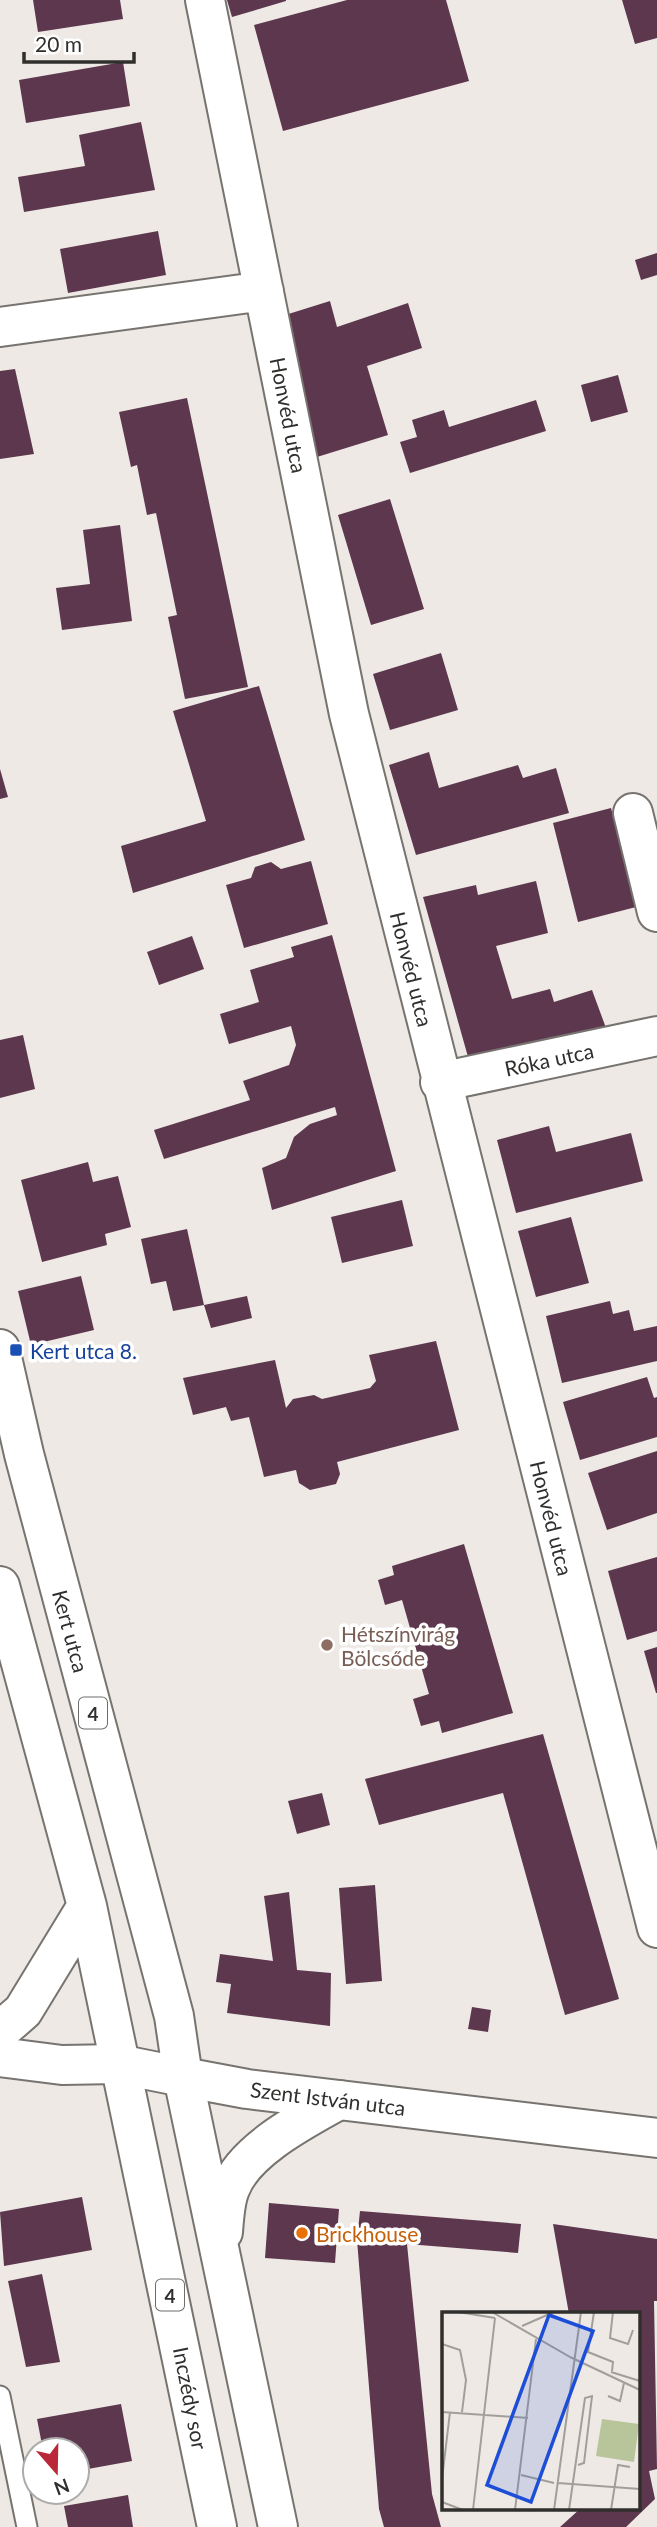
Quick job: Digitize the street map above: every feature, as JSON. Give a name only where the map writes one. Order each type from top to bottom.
[{"type":"street","name":"Honvéd utca","points":[[205,0],[349,714],[440,1082],[657,1928]]},
{"type":"street","points":[[0,327],[264,291]]},
{"type":"street","points":[[633,813],[657,912]]},
{"type":"street","name":"Róka utca","points":[[440,1082],[657,1036]]},
{"type":"street","name":"Kert utca","points":[[0,1349],[24,1454],[174,2016],[183,2077]]},
{"type":"street","name":"4","points":[[0,1586],[87,1906],[117,2064]]},
{"type":"street","points":[[0,2031],[23,2011],[87,1906]]},
{"type":"street","name":"Szent István utca","points":[[0,2057],[62,2065],[117,2064],[247,2089],[657,2138]]},
{"type":"street","name":"Inczédy sor","points":[[117,2064],[167,2277],[217,2527]]},
{"type":"street","name":"4","points":[[183,2077],[278,2527]]},
{"type":"street","points":[[221,2252],[230,2188],[247,2165],[289,2129],[339,2099]]},
{"type":"lane","points":[[0,2396],[27,2527]]},
{"type":"building","points":[[33,0],[120,0],[123,19],[38,32]]},
{"type":"building","points":[[227,0],[286,0],[286,1],[232,17]]},
{"type":"building","points":[[347,0],[446,0],[469,81],[283,131],[254,25]]},
{"type":"building","points":[[622,0],[657,0],[657,38],[635,44]]},
{"type":"building","points":[[123,62],[130,106],[26,123],[19,80]]},
{"type":"building","points":[[141,122],[155,190],[24,212],[18,177],[85,166],[79,135]]},
{"type":"building","points":[[158,231],[166,275],[68,293],[60,249]]},
{"type":"building","points":[[657,253],[657,275],[641,280],[635,260]]},
{"type":"building","points":[[330,301],[337,327],[408,303],[422,348],[367,366],[388,435],[317,457],[297,388],[282,316]]},
{"type":"building","points":[[15,369],[34,454],[0,459],[0,371]]},
{"type":"building","points":[[618,375],[628,412],[591,422],[581,385]]},
{"type":"building","points":[[187,398],[248,687],[185,699],[168,617],[177,615],[156,513],[147,515],[137,465],[131,467],[119,412]]},
{"type":"building","points":[[536,400],[546,431],[410,473],[400,442],[417,437],[412,420],[444,410],[449,427]]},
{"type":"building","points":[[390,499],[424,609],[371,625],[338,515]]},
{"type":"building","points":[[120,525],[132,621],[62,630],[56,588],[90,584],[83,530]]},
{"type":"building","points":[[441,653],[458,710],[390,730],[373,674]]},
{"type":"building","points":[[259,686],[305,840],[133,893],[121,846],[206,821],[173,711]]},
{"type":"building","points":[[429,752],[439,788],[518,765],[523,778],[556,768],[569,813],[416,855],[389,765]]},
{"type":"building","points":[[0,769],[8,797],[0,799]]},
{"type":"building","points":[[611,808],[636,907],[578,922],[553,823]]},
{"type":"building","points":[[311,861],[328,924],[244,948],[226,885],[251,878],[255,867],[271,862],[281,869]]},
{"type":"building","points":[[536,881],[548,933],[496,946],[512,999],[550,989],[554,1002],[592,990],[606,1028],[470,1064],[423,897],[476,885],[478,895]]},
{"type":"building","points":[[332,935],[396,1171],[272,1210],[262,1168],[286,1158],[294,1137],[310,1124],[337,1115],[335,1107],[164,1159],[154,1130],[250,1100],[243,1081],[289,1065],[296,1045],[291,1026],[229,1044],[220,1014],[259,1002],[250,970],[294,957],[291,947]]},
{"type":"building","points":[[192,936],[204,969],[159,985],[147,952]]},
{"type":"building","points":[[23,1035],[35,1089],[0,1098],[0,1040]]},
{"type":"building","points":[[549,1126],[556,1152],[631,1133],[643,1181],[516,1213],[497,1140]]},
{"type":"building","points":[[88,1162],[93,1182],[118,1176],[131,1227],[105,1234],[107,1245],[42,1262],[21,1180]]},
{"type":"building","points":[[402,1200],[413,1246],[342,1263],[331,1217]]},
{"type":"building","points":[[571,1217],[589,1283],[536,1297],[518,1231]]},
{"type":"building","points":[[187,1229],[204,1305],[173,1311],[166,1281],[151,1284],[141,1239]]},
{"type":"building","points":[[81,1276],[94,1330],[31,1345],[18,1291]]},
{"type":"building","points":[[247,1296],[252,1318],[211,1328],[204,1305]]},
{"type":"building","points":[[610,1301],[613,1314],[629,1310],[634,1331],[657,1326],[657,1361],[562,1383],[546,1316]]},
{"type":"building","points":[[436,1341],[459,1430],[337,1462],[340,1474],[336,1484],[310,1490],[299,1483],[296,1470],[264,1477],[249,1417],[231,1421],[226,1407],[193,1415],[183,1378],[275,1360],[286,1408],[293,1399],[314,1395],[322,1399],[370,1388],[376,1381],[369,1355]]},
{"type":"building","points":[[647,1377],[654,1398],[657,1397],[657,1437],[580,1460],[563,1402]]},
{"type":"building","points":[[657,1451],[657,1513],[607,1530],[588,1473]]},
{"type":"building","points":[[464,1544],[513,1713],[442,1733],[439,1721],[421,1726],[413,1699],[429,1694],[402,1600],[385,1605],[378,1580],[394,1575],[392,1566]]},
{"type":"building","points":[[657,1557],[657,1631],[627,1640],[608,1571]]},
{"type":"building","points":[[657,1647],[657,1693],[656,1693],[644,1651]]},
{"type":"building","points":[[543,1734],[619,1999],[565,2015],[503,1793],[379,1825],[365,1779]]},
{"type":"building","points":[[322,1793],[330,1825],[297,1834],[288,1801]]},
{"type":"building","points":[[375,1885],[382,1981],[346,1984],[339,1888]]},
{"type":"building","points":[[289,1892],[297,1970],[331,1973],[330,2026],[227,2013],[231,1984],[216,1982],[220,1954],[273,1961],[264,1896]]},
{"type":"building","points":[[472,2007],[491,2010],[488,2032],[468,2029]]},
{"type":"building","points":[[82,2197],[92,2250],[4,2266],[0,2212]]},
{"type":"building","name":"Brickhouse","points":[[269,2203],[339,2209],[335,2263],[265,2258]]},
{"type":"building","points":[[360,2211],[521,2224],[518,2253],[407,2244],[432,2494],[441,2527],[384,2527],[379,2509],[357,2240]]},
{"type":"building","points":[[553,2224],[657,2239],[657,2301],[654,2301],[657,2469],[649,2471],[655,2499],[626,2527],[560,2527],[579,2510],[640,2510],[640,2312],[569,2312]]},
{"type":"building","points":[[42,2274],[60,2362],[26,2367],[8,2281]]},
{"type":"building","points":[[121,2404],[132,2461],[91,2468],[91,2436],[40,2436],[37,2419]]},
{"type":"building","points":[[128,2495],[133,2527],[68,2527],[64,2506],[91,2506],[91,2501]]},
{"type":"place","name":"Kert utca 8.","points":[[16,1350]]},
{"type":"place","name":"Hétszínvirág Bölcsőde","points":[[327,1645]]},
{"type":"place","name":"Brickhouse","points":[[302,2233]]}]
